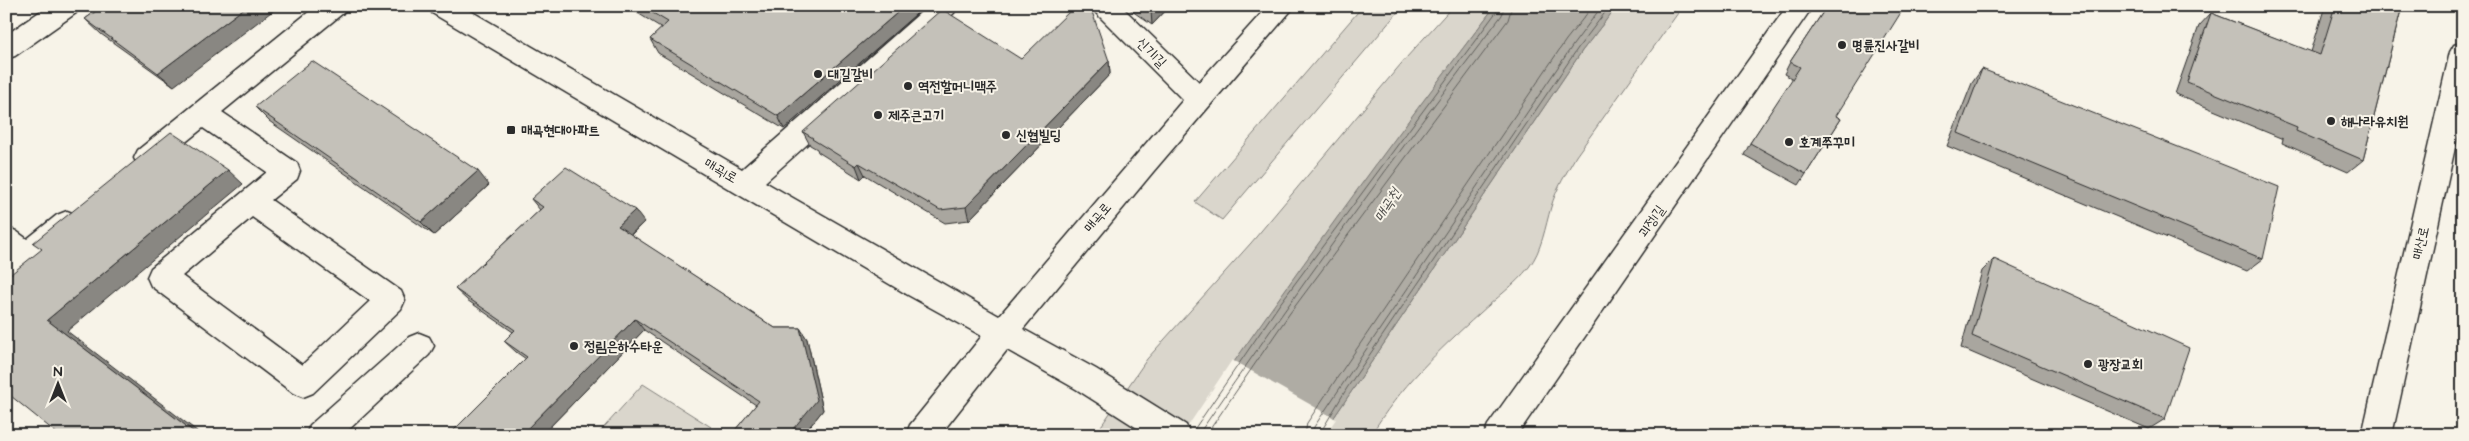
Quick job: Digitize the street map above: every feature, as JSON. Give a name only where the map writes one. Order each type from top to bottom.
[{"type":"street","points":[[6,49],[67,6]]},
{"type":"street","points":[[126,174],[334,6]]},
{"type":"street","name":"매곡1로","points":[[441,6],[744,184],[1086,378],[1175,435]]},
{"type":"street","points":[[744,184],[946,6]]},
{"type":"street","name":"신기1길","points":[[1105,6],[1198,98]]},
{"type":"street","name":"매곡로","points":[[920,435],[1002,332],[1198,98],[1283,6]]},
{"type":"street","name":"괴정1길","points":[[1499,435],[1801,6]]},
{"type":"street","name":"매산로","points":[[2377,435],[2463,52]]},
{"type":"street","points":[[202,112],[287,171],[251,201],[161,277],[303,382],[391,300],[251,201]]},
{"type":"street","points":[[13,256],[88,206]]},
{"type":"street","points":[[321,435],[419,346]]},
{"type":"shaded area","points":[[1363,6],[1403,6],[1222,220],[1195,202]]},
{"type":"shaded area","points":[[1453,6],[1495,6],[1337,219],[1185,435],[1095,435],[1147,359],[1251,243],[1406,58]]},
{"type":"shaded area","points":[[1617,6],[1683,6],[1576,156],[1556,194],[1540,246],[1529,267],[1512,286],[1485,308],[1420,370],[1394,401],[1371,435],[1322,435],[1582,51]]},
{"type":"shaded area","points":[[643,384],[711,427],[704,435],[597,435]]},
{"type":"water","name":"매곡천","points":[[1495,6],[1617,6],[1582,51],[1322,435],[1193,421],[1341,212]]},
{"type":"pier","points":[[1232,360],[1336,419],[1325,435],[1182,435]]},
{"type":"building","points":[[103,6],[247,6],[158,73],[85,19]]},
{"type":"building","points":[[641,6],[905,6],[778,116],[650,39],[668,22]]},
{"type":"building","points":[[1075,6],[1090,6],[1109,61],[966,207],[940,210],[859,163],[856,166],[803,132],[942,9],[1021,59]]},
{"type":"building","points":[[1144,6],[1155,6],[1151,11]]},
{"type":"building","points":[[1827,6],[1905,6],[1836,116],[1841,119],[1806,174],[1750,143],[1800,67],[1790,62]]},
{"type":"building","points":[[2335,6],[2402,6],[2363,160],[2296,131],[2297,127],[2187,82],[2211,13],[2320,55]]},
{"type":"building","points":[[312,61],[478,171],[421,222],[255,107]]},
{"type":"building","points":[[1982,69],[2279,187],[2263,259],[1958,133]]},
{"type":"building","points":[[171,132],[228,170],[47,320],[198,435],[59,435],[6,392],[6,278],[42,249],[33,243]]},
{"type":"building","points":[[566,167],[635,210],[618,226],[775,328],[800,328],[817,400],[788,435],[731,435],[759,401],[635,319],[521,435],[449,435],[527,357],[504,341],[515,330],[455,289],[543,207],[531,199]]},
{"type":"building","points":[[1994,259],[2189,348],[2165,419],[1972,336]]},
{"type":"building","points":[[1738,427],[1753,435],[1725,435]]},
{"type":"place","name":"명륜진사갈비","points":[[1842,45]]},
{"type":"place","name":"대길갈비","points":[[818,74]]},
{"type":"place","name":"역전할머니맥주","points":[[908,86]]},
{"type":"place","name":"제주큰고기","points":[[878,115]]},
{"type":"place","name":"해나라유치원","points":[[2331,121]]},
{"type":"place","name":"매곡현대아파트","points":[[511,130]]},
{"type":"place","name":"신협빌딩","points":[[1006,135]]},
{"type":"place","name":"호계쭈꾸미","points":[[1789,142]]},
{"type":"place","name":"정림은하수타운","points":[[574,346]]},
{"type":"place","name":"광장교회","points":[[2088,364]]}]
